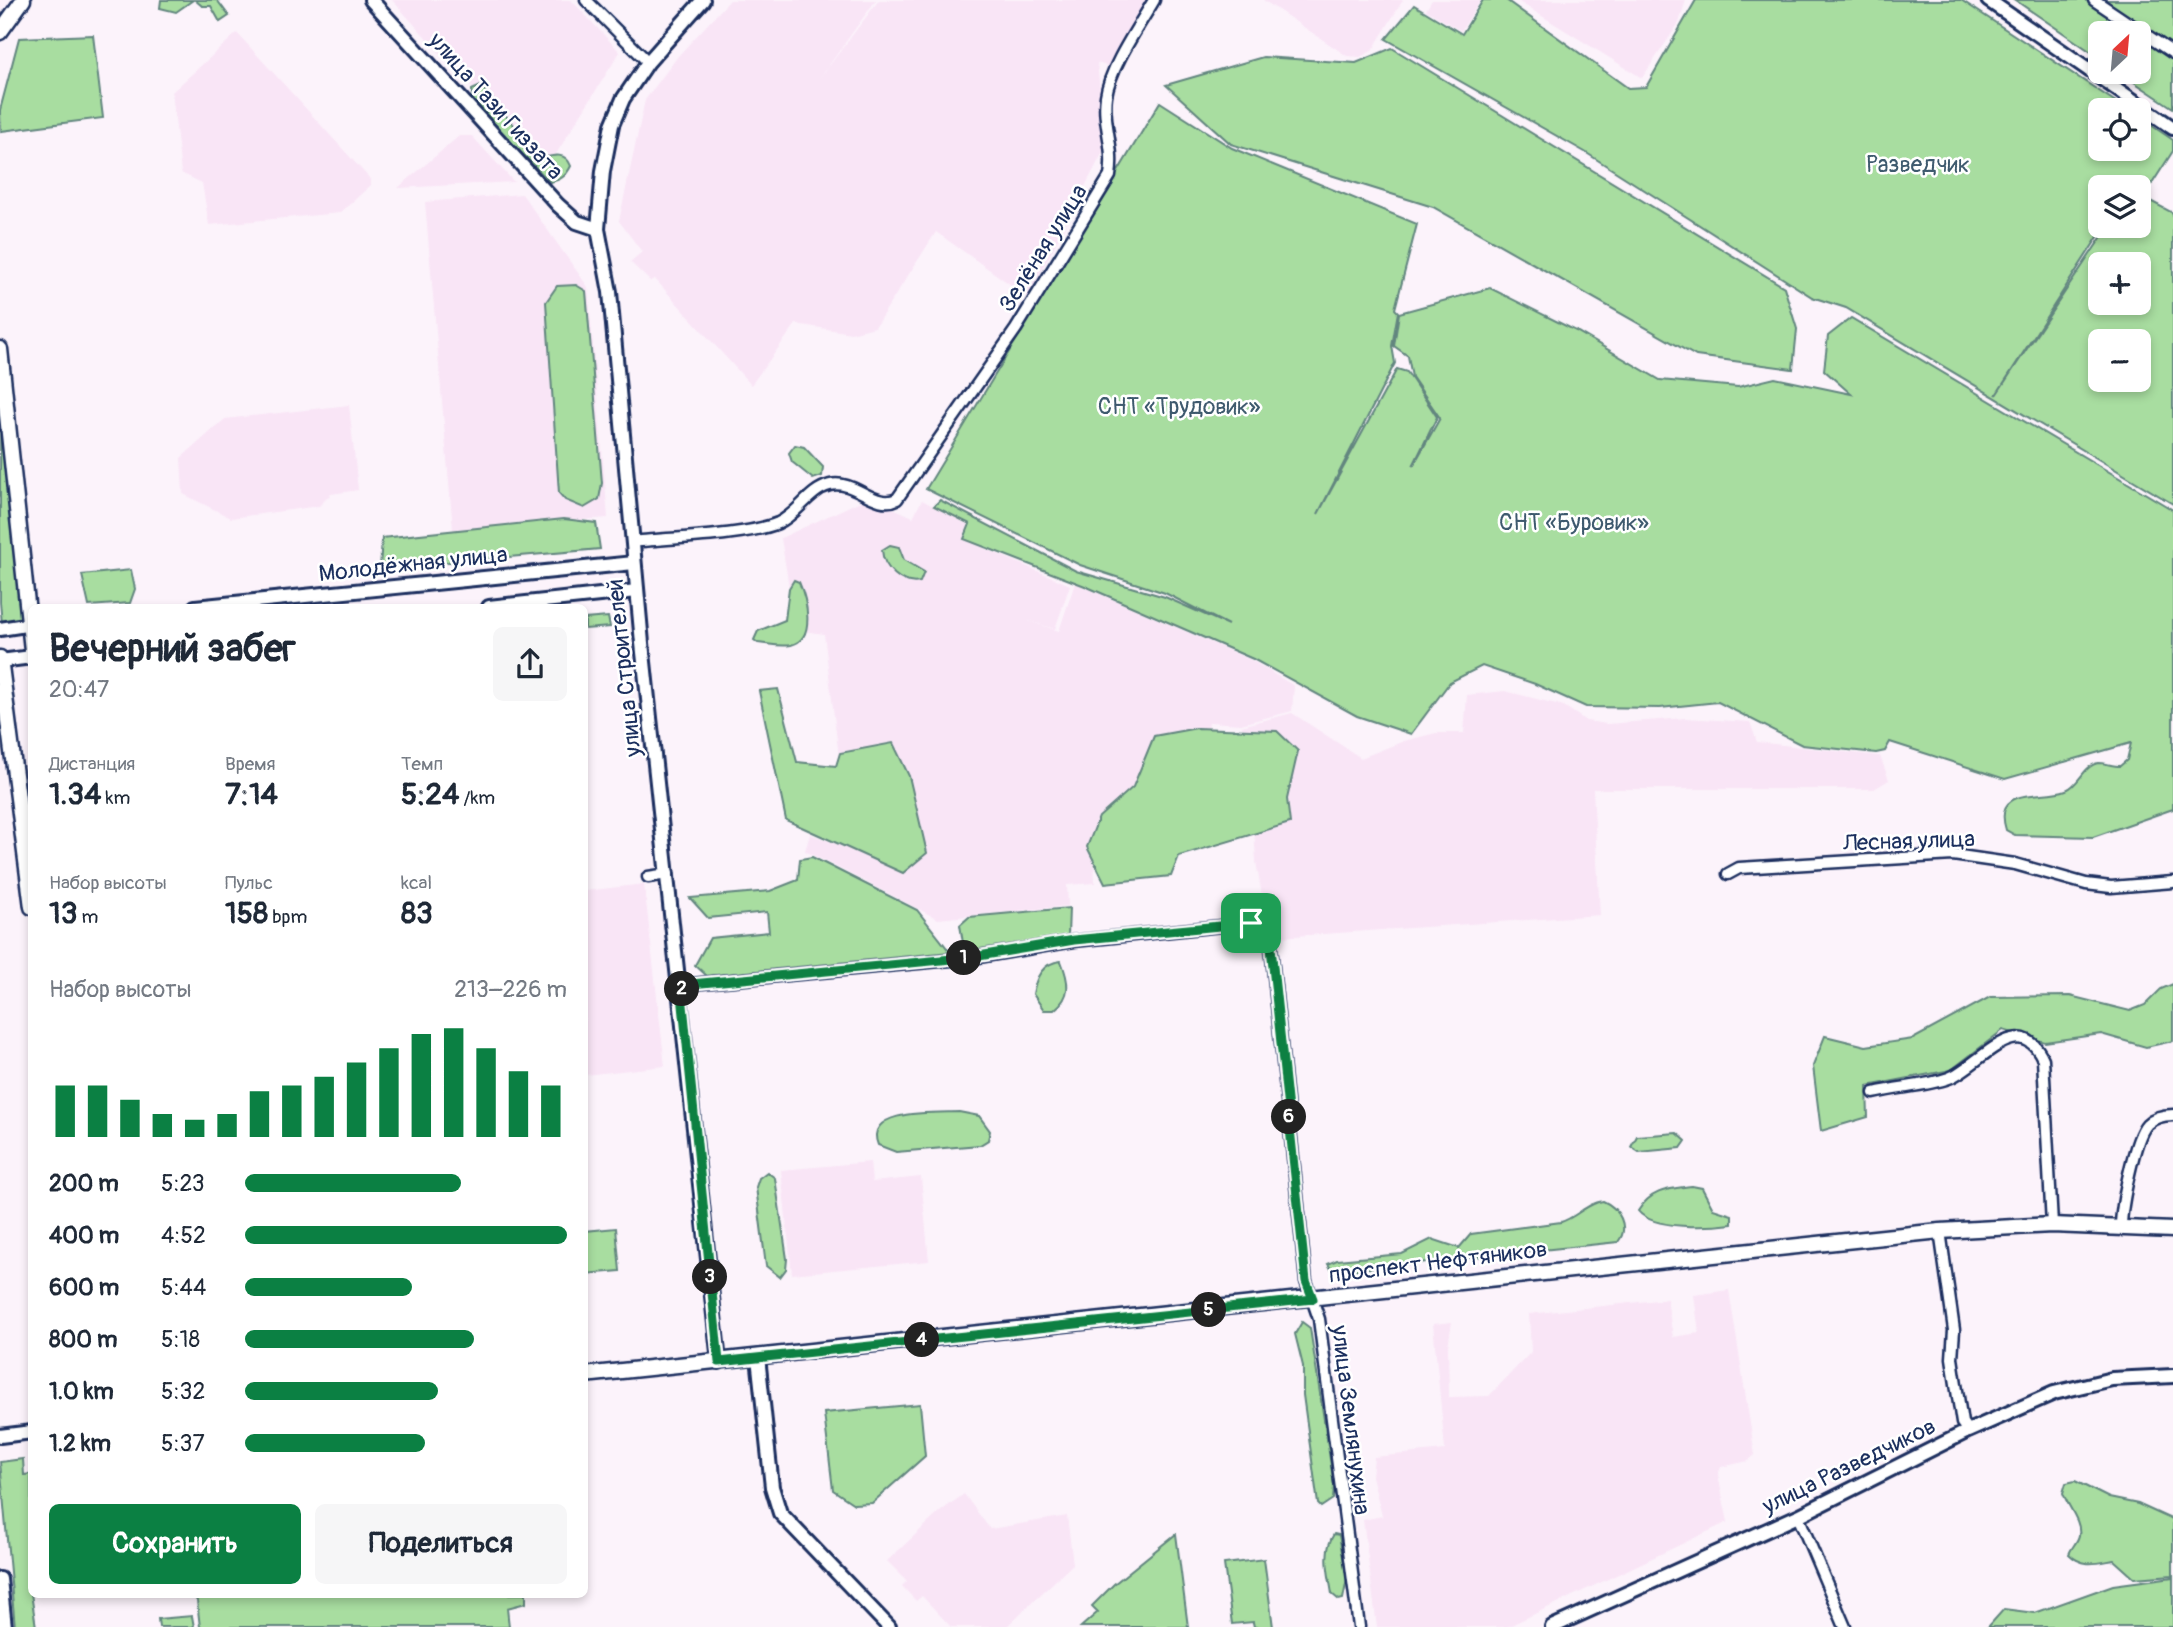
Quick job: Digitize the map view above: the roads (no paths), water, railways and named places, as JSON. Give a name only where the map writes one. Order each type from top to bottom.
[{"type":"main road","points":[[0,32],[23,0]]},
{"type":"main road","points":[[0,349],[29,604]]},
{"type":"main road","points":[[0,660],[27,841]]},
{"type":"main road","name":"проспект Нефтяников","points":[[588,1375],[1940,1231],[2052,1225],[2173,1230]]},
{"type":"street","name":"улица Тази Гиззата","points":[[371,0],[558,205],[577,222],[598,229]]},
{"type":"street","points":[[586,0],[648,62]]},
{"type":"street","name":"улица Строителей","points":[[703,0],[648,62],[623,99],[612,125],[600,193],[598,229],[610,292],[634,563],[719,1362]]},
{"type":"street","name":"Зелёная улица","points":[[632,542],[765,527],[787,518],[828,485],[846,485],[886,502],[900,495],[1016,329],[1110,176],[1114,153],[1107,122],[1106,95],[1119,61],[1154,0]]},
{"type":"street","points":[[1987,0],[2088,70]]},
{"type":"street","points":[[2094,0],[2125,21]]},
{"type":"street","points":[[2151,38],[2173,53]]},
{"type":"street","points":[[2108,84],[2173,128]]},
{"type":"street","name":"Молодёжная улица","points":[[225,604],[634,563]]},
{"type":"street","points":[[517,604],[637,591]]},
{"type":"street","points":[[0,629],[28,624]]},
{"type":"street","points":[[0,660],[28,657]]},
{"type":"street","name":"Лесная улица","points":[[1728,874],[1739,868],[1953,855],[2015,864],[2086,884],[2111,887],[2173,882]]},
{"type":"street","points":[[648,877],[668,874]]},
{"type":"street","name":"улица Землянухина","points":[[681,985],[973,957],[1074,940],[1167,930],[1251,923],[1264,929],[1270,938],[1306,1281],[1319,1318],[1359,1627]]},
{"type":"street","points":[[1874,1093],[1948,1078],[2007,1040],[2029,1042],[2043,1059],[2052,1225]]},
{"type":"street","points":[[2121,1227],[2121,1206],[2143,1130],[2156,1118],[2173,1115]]},
{"type":"street","points":[[1940,1231],[1954,1329],[1952,1358],[1962,1423],[1968,1431]]},
{"type":"street","points":[[758,1357],[776,1505],[786,1522],[889,1627]]},
{"type":"street","name":"улица Разведчиков","points":[[1552,1627],[1798,1516],[1968,1431],[2054,1393],[2112,1379],[2173,1376]]},
{"type":"street","points":[[0,1436],[28,1432]]},
{"type":"street","points":[[1798,1516],[1845,1627]]},
{"type":"street","points":[[0,1579],[5,1627]]},
{"type":"park label","name":"Разведчик","points":[[1918,164]]},
{"type":"park label","name":"СНТ «Трудовик»","points":[[1179,406]]},
{"type":"park label","name":"СНТ «Буровик»","points":[[1574,522]]}]
